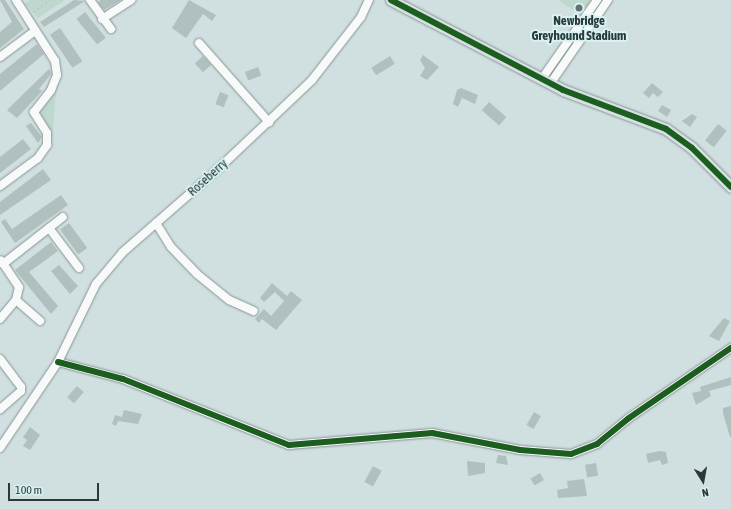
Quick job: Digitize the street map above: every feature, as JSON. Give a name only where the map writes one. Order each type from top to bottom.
[{"type":"main road","points":[[391,0],[582,100],[666,129],[692,148],[731,187]]},
{"type":"street","points":[[90,0],[102,19],[111,29]]},
{"type":"street","points":[[102,19],[131,0]]},
{"type":"street","name":"Roseberry","points":[[0,448],[58,362],[96,284],[123,252],[269,122],[312,80],[341,45],[369,0]]},
{"type":"street","points":[[546,82],[597,0]]},
{"type":"street","points":[[546,82],[608,0]]},
{"type":"street","points":[[0,186],[38,158],[47,145],[47,133],[34,112],[51,90],[57,67],[18,1]]},
{"type":"street","points":[[0,57],[35,31]]},
{"type":"street","points":[[199,43],[269,122]]},
{"type":"street","points":[[0,319],[16,300],[19,287],[2,262],[64,217]]},
{"type":"street","points":[[156,223],[171,247],[197,274],[230,300],[254,311]]},
{"type":"street","points":[[49,228],[79,268]]},
{"type":"street","points":[[16,300],[40,321]]},
{"type":"street","points":[[58,362],[123,379],[289,445],[432,433],[562,454],[585,451],[597,444],[635,414],[731,348]]},
{"type":"street","points":[[0,359],[21,387],[21,391],[0,409]]},
{"type":"path","points":[[32,13],[50,0]]},
{"type":"green space","points":[[30,0],[65,0],[38,18],[25,4]]},
{"type":"green space","name":"Newbridge Greyhound Stadium","points":[[559,0],[593,0],[581,16]]},
{"type":"green space","points":[[56,90],[52,140],[40,112]]},
{"type":"building","points":[[0,0],[5,0],[24,29],[0,48],[0,32],[12,22]]},
{"type":"building","points":[[74,0],[85,1],[44,27],[40,22]]},
{"type":"building","points":[[101,0],[121,0],[104,10],[98,2]]},
{"type":"building","points":[[189,0],[216,15],[212,21],[203,14],[186,38],[172,28]]},
{"type":"building","points":[[85,12],[106,38],[97,45],[76,19]]},
{"type":"building","points":[[60,28],[82,61],[72,68],[50,35]]},
{"type":"building","points":[[37,44],[44,54],[0,91],[0,74]]},
{"type":"building","points":[[423,55],[439,67],[427,80],[420,76],[425,68],[420,60]]},
{"type":"building","points":[[203,56],[211,65],[203,72],[195,63]]},
{"type":"building","points":[[390,56],[395,64],[376,75],[371,68]]},
{"type":"building","points":[[258,67],[261,75],[248,80],[245,72]]},
{"type":"building","points":[[49,69],[51,74],[39,89],[42,91],[17,118],[7,110]]},
{"type":"building","points":[[652,83],[663,92],[658,97],[653,93],[649,98],[643,93]]},
{"type":"building","points":[[461,88],[478,95],[475,104],[462,98],[458,107],[453,104],[457,90]]},
{"type":"building","points":[[220,92],[228,95],[224,107],[215,104]]},
{"type":"building","points":[[489,102],[506,117],[499,125],[482,110]]},
{"type":"building","points":[[662,105],[671,110],[667,117],[658,111]]},
{"type":"building","points":[[692,114],[697,117],[690,127],[682,121]]},
{"type":"building","points":[[31,123],[42,137],[38,143],[26,126]]},
{"type":"building","points":[[718,124],[727,131],[714,147],[705,141]]},
{"type":"building","points":[[23,139],[31,149],[0,173],[0,157]]},
{"type":"building","points":[[43,169],[51,180],[0,215],[0,202]]},
{"type":"building","points":[[61,195],[68,205],[15,243],[1,222],[5,219],[12,229]]},
{"type":"building","points":[[69,223],[87,248],[78,255],[60,229]]},
{"type":"building","points":[[51,242],[58,251],[29,272],[58,306],[51,314],[15,270]]},
{"type":"building","points":[[59,265],[78,286],[70,294],[51,271]]},
{"type":"building","points":[[272,283],[287,296],[291,291],[302,300],[276,330],[262,319],[259,323],[255,319],[264,309],[271,316],[284,301],[275,292],[264,302],[260,298]]},
{"type":"building","points":[[724,318],[730,321],[719,341],[709,336]]},
{"type":"building","points":[[731,377],[731,385],[709,391],[711,396],[696,405],[692,393],[701,391],[700,387]]},
{"type":"building","points":[[77,386],[84,392],[74,403],[67,397]]},
{"type":"building","points":[[731,406],[731,437],[730,437],[723,408]]},
{"type":"building","points":[[124,410],[142,414],[138,424],[118,421],[116,426],[112,424],[115,415],[122,417]]},
{"type":"building","points":[[534,412],[541,416],[533,429],[526,425]]},
{"type":"building","points":[[30,427],[40,435],[30,450],[23,446],[27,440],[23,437]]},
{"type":"building","points":[[659,451],[666,452],[668,463],[662,465],[660,460],[648,463],[646,454]]},
{"type":"building","points":[[498,455],[506,456],[508,465],[496,463]]},
{"type":"building","points":[[467,461],[485,463],[485,473],[468,476]]},
{"type":"building","points":[[596,463],[598,476],[587,478],[585,465]]},
{"type":"building","points":[[373,466],[382,471],[373,487],[364,482]]},
{"type":"building","points":[[540,473],[544,480],[534,485],[530,478]]},
{"type":"building","points":[[584,479],[587,496],[558,498],[557,490],[568,488],[567,481]]},
{"type":"cycle path","points":[[391,0],[563,90],[666,129],[692,148],[731,187]]},
{"type":"cycle path","points":[[58,362],[123,379],[289,445],[432,433],[520,450],[571,454],[597,444],[629,418],[731,348]]},
{"type":"place","name":"Newbridge Greyhound Stadium","points":[[579,8]]}]
